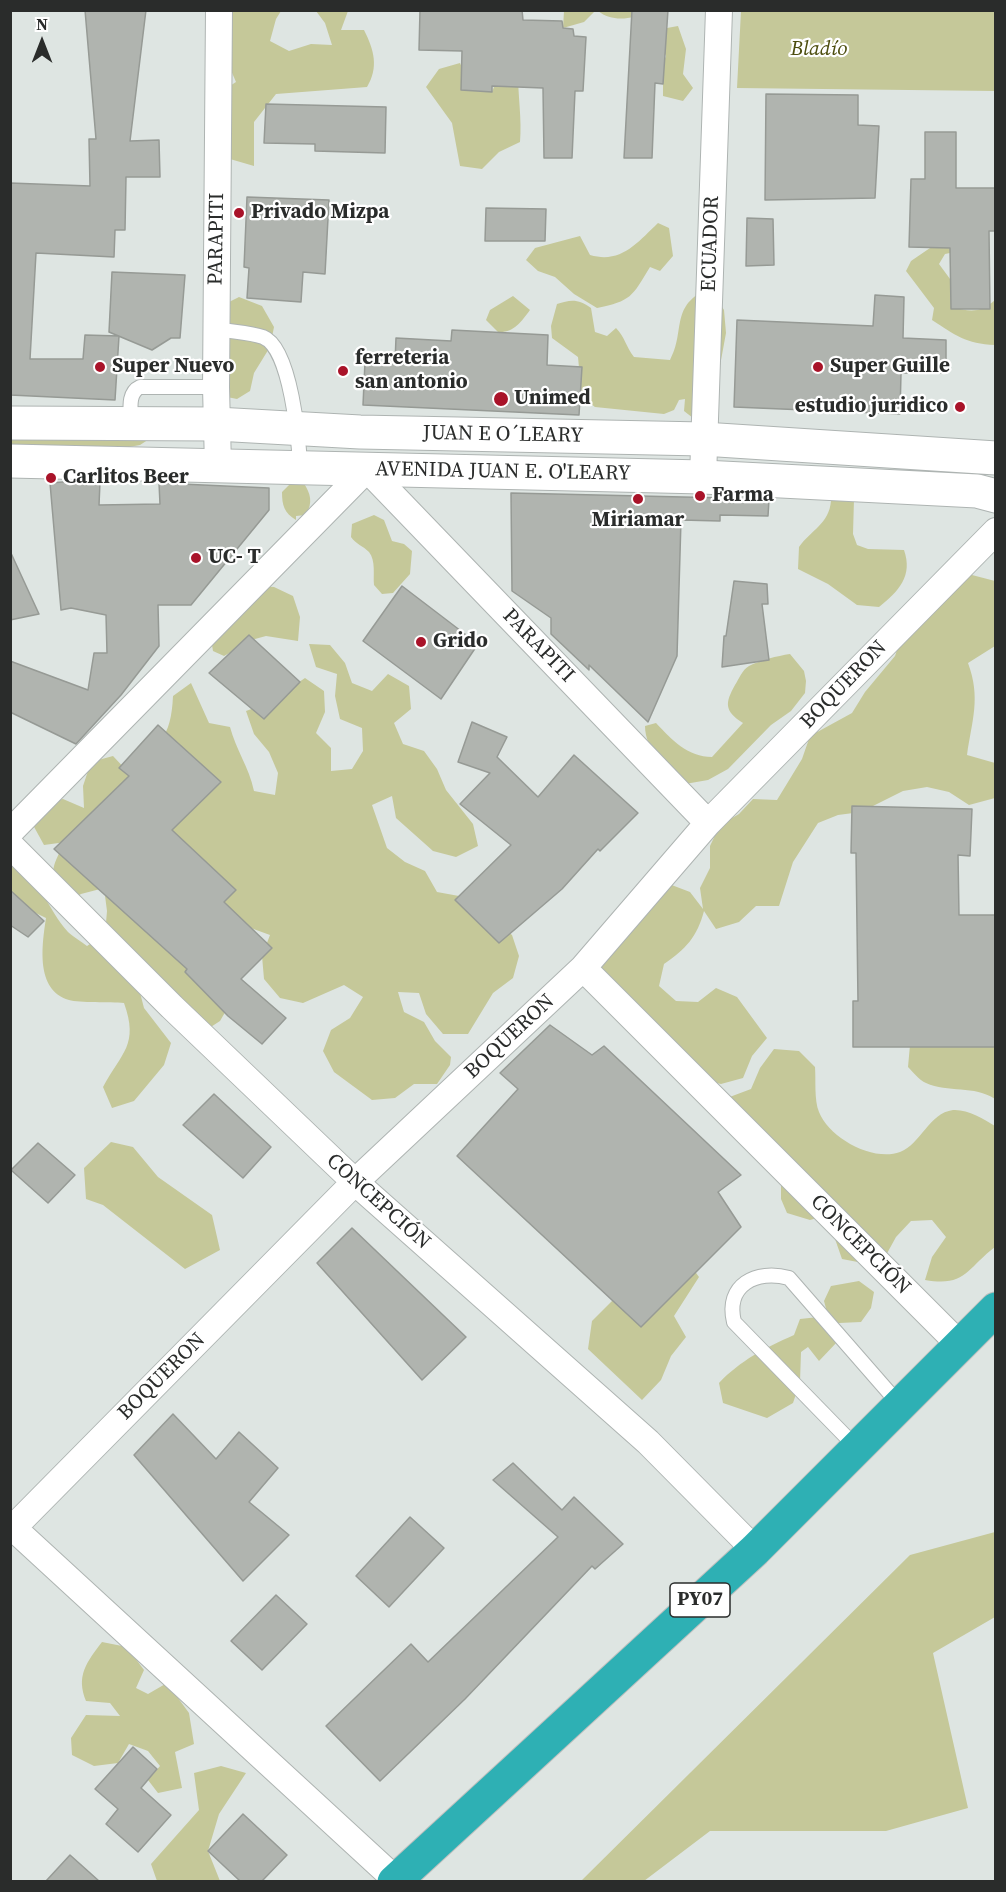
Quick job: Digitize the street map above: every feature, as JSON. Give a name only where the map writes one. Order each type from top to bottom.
[{"type":"highway","name":"PY07","points":[[395,1881],[754,1550],[996,1309]]},
{"type":"street","name":"PARAPITI","points":[[218,466],[216,387],[219,10]]},
{"type":"street","name":"ECUADOR","points":[[703,477],[719,10]]},
{"type":"street","name":"JUAN E O´LEARY","points":[[10,423],[216,424],[299,429],[703,439],[996,458]]},
{"type":"street","name":"AVENIDA JUAN E. O'LEARY","points":[[10,461],[703,477],[977,491],[996,496]]},
{"type":"street","name":"PARAPITI","points":[[367,469],[708,823]]},
{"type":"street","points":[[10,832],[367,469]]},
{"type":"street","name":"BOQUERON","points":[[11,1528],[355,1182],[583,968],[708,823],[996,531]]},
{"type":"street","name":"CONCEPCIÓN","points":[[10,845],[172,1007],[355,1182],[648,1442],[754,1550]]},
{"type":"street","name":"CONCEPCIÓN","points":[[583,968],[959,1344]]},
{"type":"street","points":[[11,1528],[395,1881]]},
{"type":"lane","points":[[217,329],[264,337],[273,345],[280,357],[299,429],[300,468]]},
{"type":"lane","points":[[131,423],[131,395],[135,389],[216,387]]},
{"type":"lane","points":[[856,1447],[734,1322],[730,1307],[733,1294],[758,1275],[775,1274],[789,1278],[899,1404]]},
{"type":"green space","points":[[229,11],[281,11],[276,19],[270,41],[289,51],[311,44],[332,45],[325,23],[316,11],[348,11],[341,30],[364,30],[374,58],[371,80],[367,87],[276,94],[254,122],[254,166],[230,159],[216,95],[236,82],[227,61]]},
{"type":"green space","points":[[564,11],[595,11],[584,22],[563,28]]},
{"type":"green space","points":[[598,11],[647,11],[635,16],[616,18]]},
{"type":"green space","name":"Bladío","points":[[741,11],[995,11],[995,91],[737,88]]},
{"type":"green space","points":[[678,26],[686,49],[683,74],[693,88],[683,101],[663,96],[663,84],[659,74],[666,56],[659,41],[667,28]]},
{"type":"green space","points":[[460,63],[469,84],[492,92],[496,82],[518,74],[520,142],[499,152],[482,169],[460,166],[452,123],[426,87],[439,69]]},
{"type":"green space","points":[[658,223],[669,228],[673,256],[660,271],[650,267],[630,296],[617,303],[597,308],[574,294],[555,277],[538,271],[526,260],[535,248],[580,236],[590,255],[611,257],[628,250]]},
{"type":"green space","points":[[930,226],[955,252],[945,254],[939,264],[953,283],[952,307],[975,310],[995,300],[995,345],[968,341],[932,320],[934,308],[906,271],[911,261],[930,248],[926,237]]},
{"type":"green space","points":[[710,288],[724,310],[726,333],[717,382],[693,418],[684,411],[685,399],[679,400],[674,410],[664,414],[595,407],[586,400],[581,389],[578,357],[552,338],[551,326],[557,304],[575,301],[591,308],[595,332],[607,336],[616,328],[634,357],[670,360],[675,349],[681,320],[689,302]]},
{"type":"green space","points":[[513,296],[530,310],[513,329],[498,332],[486,320],[490,310]]},
{"type":"green space","points":[[239,297],[262,306],[274,327],[270,347],[254,373],[250,391],[237,399],[227,397],[227,303]]},
{"type":"green space","points":[[11,427],[157,434],[140,445],[118,449],[11,446]]},
{"type":"green space","points":[[303,482],[308,490],[310,506],[306,515],[296,516],[296,520],[284,508],[282,492],[291,483]]},
{"type":"green space","points":[[845,493],[854,499],[853,534],[857,545],[868,549],[904,550],[907,568],[902,582],[893,595],[879,607],[857,605],[828,584],[798,569],[799,547],[827,516],[831,501]]},
{"type":"green space","points":[[374,515],[384,520],[392,541],[404,544],[412,551],[410,574],[393,593],[382,594],[374,585],[371,556],[351,537],[352,524]]},
{"type":"green space","points":[[972,575],[995,581],[995,646],[968,663],[975,698],[967,755],[995,763],[995,798],[969,805],[949,792],[927,787],[903,791],[861,812],[838,815],[818,823],[793,862],[779,906],[756,906],[739,922],[716,929],[704,911],[690,942],[664,964],[659,986],[676,1001],[698,1002],[716,988],[737,997],[767,1038],[752,1056],[743,1078],[721,1084],[697,1078],[640,1042],[622,1026],[619,1003],[598,961],[669,884],[690,892],[703,909],[700,888],[710,868],[710,846],[720,825],[739,814],[753,799],[777,800],[802,759],[810,736],[852,713],[865,692],[895,656],[903,632],[946,581]]},
{"type":"green space","points":[[259,586],[274,587],[293,596],[300,617],[298,641],[266,636],[255,639],[224,656],[213,651],[211,639]]},
{"type":"green space","points":[[309,644],[330,645],[345,663],[352,683],[372,691],[388,674],[409,686],[411,709],[394,723],[403,744],[424,751],[437,769],[446,790],[473,824],[478,846],[456,857],[433,851],[396,818],[392,796],[372,805],[387,848],[405,862],[425,871],[437,892],[459,896],[512,935],[519,956],[513,978],[493,993],[468,1034],[443,1034],[426,1014],[419,993],[398,992],[404,1012],[424,1022],[435,1041],[451,1057],[450,1065],[437,1084],[414,1084],[395,1098],[372,1100],[334,1072],[323,1051],[331,1030],[350,1018],[363,997],[344,985],[303,1003],[280,998],[264,979],[262,956],[270,935],[248,927],[216,893],[231,1002],[220,1021],[200,1034],[138,985],[144,1008],[171,1043],[164,1065],[134,1101],[112,1108],[103,1087],[122,1056],[129,1039],[130,1029],[124,1003],[69,1000],[58,995],[50,987],[43,965],[46,918],[11,901],[10,866],[30,878],[68,932],[87,946],[105,934],[107,911],[104,888],[81,894],[61,906],[53,873],[56,859],[66,842],[44,845],[33,825],[40,804],[63,799],[84,808],[83,786],[91,762],[113,756],[128,772],[161,740],[166,732],[172,711],[173,696],[191,683],[209,723],[230,727],[254,791],[275,795],[278,773],[269,752],[254,734],[246,711],[268,703],[305,678],[324,691],[325,712],[316,733],[331,748],[331,771],[352,769],[363,751],[362,728],[340,719],[335,696],[337,674],[316,667]]},
{"type":"green space","points":[[790,654],[804,671],[805,693],[791,711],[771,725],[728,769],[708,780],[685,784],[653,751],[645,726],[656,723],[688,751],[712,757],[743,723],[732,715],[728,702],[743,672],[749,666],[759,662]]},
{"type":"green space","points":[[910,1045],[995,1047],[995,1099],[970,1090],[943,1088],[923,1082],[908,1067]]},
{"type":"green space","points":[[774,1049],[799,1051],[815,1067],[816,1102],[824,1122],[842,1139],[865,1151],[877,1154],[900,1152],[914,1142],[931,1122],[945,1112],[953,1110],[970,1113],[995,1126],[995,1247],[958,1278],[949,1281],[925,1280],[932,1257],[946,1237],[932,1220],[911,1221],[896,1237],[885,1257],[863,1263],[842,1259],[834,1236],[831,1214],[810,1220],[787,1213],[781,1199],[781,1176],[727,1098],[751,1089],[760,1068]]},
{"type":"green space","points":[[111,1142],[133,1147],[158,1177],[212,1215],[220,1250],[185,1269],[103,1205],[86,1199],[84,1168]]},
{"type":"green space","points":[[686,1259],[699,1277],[674,1316],[686,1337],[671,1356],[661,1380],[642,1400],[588,1349],[592,1321],[617,1296]]},
{"type":"green space","points":[[859,1281],[874,1292],[871,1308],[861,1322],[839,1323],[838,1341],[819,1361],[808,1347],[801,1352],[800,1382],[793,1403],[767,1418],[723,1403],[719,1383],[727,1375],[754,1355],[794,1335],[800,1319],[828,1316],[824,1301],[831,1286]]},
{"type":"green space","points":[[995,1532],[995,1617],[933,1653],[968,1808],[886,1831],[710,1831],[644,1881],[581,1881],[910,1555]]},
{"type":"green space","points":[[102,1642],[127,1647],[144,1670],[136,1688],[148,1694],[167,1683],[189,1713],[194,1744],[175,1752],[182,1788],[158,1793],[148,1780],[160,1766],[148,1751],[129,1744],[118,1763],[94,1766],[72,1755],[71,1738],[86,1715],[120,1716],[110,1703],[86,1701],[83,1692],[84,1670]]},
{"type":"green space","points":[[221,1766],[246,1773],[219,1814],[208,1851],[220,1881],[157,1881],[151,1864],[199,1810],[194,1773]]},
{"type":"building","points":[[85,10],[146,10],[130,141],[159,140],[160,177],[126,177],[125,230],[115,230],[114,257],[36,253],[30,359],[83,359],[85,335],[119,336],[115,400],[10,395],[10,183],[90,186],[89,139],[96,139]]},
{"type":"building","points":[[420,10],[522,10],[523,20],[562,21],[563,28],[573,29],[574,36],[586,37],[583,91],[575,91],[572,158],[544,158],[543,88],[492,86],[492,92],[461,90],[462,51],[419,50]]},
{"type":"building","points":[[632,10],[668,10],[663,84],[655,83],[652,158],[624,158]]},
{"type":"building","points":[[766,94],[858,95],[858,125],[879,126],[875,198],[765,200]]},
{"type":"building","points":[[266,104],[386,107],[385,153],[315,151],[315,144],[264,143]]},
{"type":"building","points":[[925,132],[956,132],[956,188],[996,188],[996,231],[989,231],[990,309],[951,309],[950,248],[909,247],[911,179],[925,179]]},
{"type":"building","points":[[247,197],[329,200],[325,274],[303,272],[301,302],[247,298],[249,268],[244,267]]},
{"type":"building","points":[[486,208],[546,209],[545,241],[485,241]]},
{"type":"building","points":[[747,218],[773,219],[774,265],[746,266]]},
{"type":"building","points":[[112,272],[185,275],[180,338],[171,338],[152,350],[109,332]]},
{"type":"building","name":"Super Guille","points":[[875,295],[904,297],[903,338],[946,340],[946,373],[901,373],[900,414],[734,407],[737,320],[873,326]]},
{"type":"building","points":[[452,330],[548,335],[547,365],[582,367],[579,415],[363,405],[365,362],[395,362],[396,338],[451,341]]},
{"type":"building","points":[[100,482],[99,505],[160,504],[159,483],[269,488],[269,510],[191,605],[158,605],[159,646],[121,695],[76,744],[10,712],[10,661],[88,690],[94,653],[107,653],[106,615],[71,608],[61,610],[50,483]]},
{"type":"building","points":[[511,493],[769,499],[768,516],[720,515],[720,521],[681,520],[677,656],[648,722],[589,665],[589,670],[551,634],[551,618],[512,591]]},
{"type":"building","points":[[10,551],[39,614],[10,620]]},
{"type":"building","points":[[734,581],[767,584],[768,604],[762,604],[769,660],[722,667],[724,636],[726,636]]},
{"type":"building","name":"Grido","points":[[402,586],[478,644],[441,699],[363,641]]},
{"type":"building","points":[[249,635],[300,682],[264,719],[209,673]]},
{"type":"building","points":[[472,722],[507,737],[497,757],[538,797],[574,755],[638,813],[600,851],[598,849],[562,889],[499,943],[455,900],[511,845],[460,804],[490,773],[458,762]]},
{"type":"building","points":[[158,725],[221,782],[172,830],[236,890],[224,902],[272,948],[241,979],[286,1018],[262,1044],[228,1016],[185,972],[187,969],[54,849],[129,776],[119,768]]},
{"type":"building","points":[[852,806],[972,809],[970,856],[958,855],[959,915],[996,915],[996,1047],[853,1047],[853,1001],[858,1001],[856,853],[851,853]]},
{"type":"building","points":[[10,890],[44,921],[28,937],[10,925]]},
{"type":"building","points":[[550,1025],[592,1055],[604,1046],[741,1175],[718,1192],[741,1227],[641,1327],[457,1156],[518,1089],[500,1073]]},
{"type":"building","points":[[214,1094],[271,1147],[243,1178],[183,1125]]},
{"type":"building","points":[[38,1143],[75,1175],[48,1203],[11,1170]]},
{"type":"building","points":[[352,1228],[466,1337],[422,1380],[317,1263]]},
{"type":"building","points":[[173,1414],[216,1459],[239,1432],[278,1468],[249,1502],[289,1535],[243,1581],[134,1455]]},
{"type":"building","points":[[513,1463],[562,1510],[574,1497],[623,1544],[595,1569],[592,1566],[465,1699],[380,1781],[326,1726],[411,1644],[428,1662],[558,1537],[493,1480]]},
{"type":"building","points":[[410,1517],[444,1548],[389,1607],[356,1576]]},
{"type":"building","points":[[276,1595],[307,1624],[262,1670],[231,1641]]},
{"type":"building","points":[[133,1747],[157,1769],[141,1788],[171,1815],[138,1852],[106,1824],[118,1809],[95,1789]]},
{"type":"building","points":[[243,1814],[287,1855],[262,1881],[240,1881],[208,1851]]},
{"type":"building","points":[[70,1855],[99,1881],[46,1881]]},
{"type":"place","name":"Privado Mizpa","points":[[239,213]]},
{"type":"place","name":"Super Nuevo","points":[[100,367]]},
{"type":"place","name":"Super Guille","points":[[818,367]]},
{"type":"place","name":"ferreteria san antonio","points":[[343,371]]},
{"type":"place","name":"Unimed","points":[[501,399]]},
{"type":"place","name":"estudio juridico","points":[[960,407]]},
{"type":"place","name":"Carlitos Beer","points":[[51,478]]},
{"type":"place","name":"Farma","points":[[700,496]]},
{"type":"place","name":"Miriamar","points":[[638,499]]},
{"type":"place","name":"UC- T","points":[[196,558]]},
{"type":"place","name":"Grido","points":[[421,642]]}]
